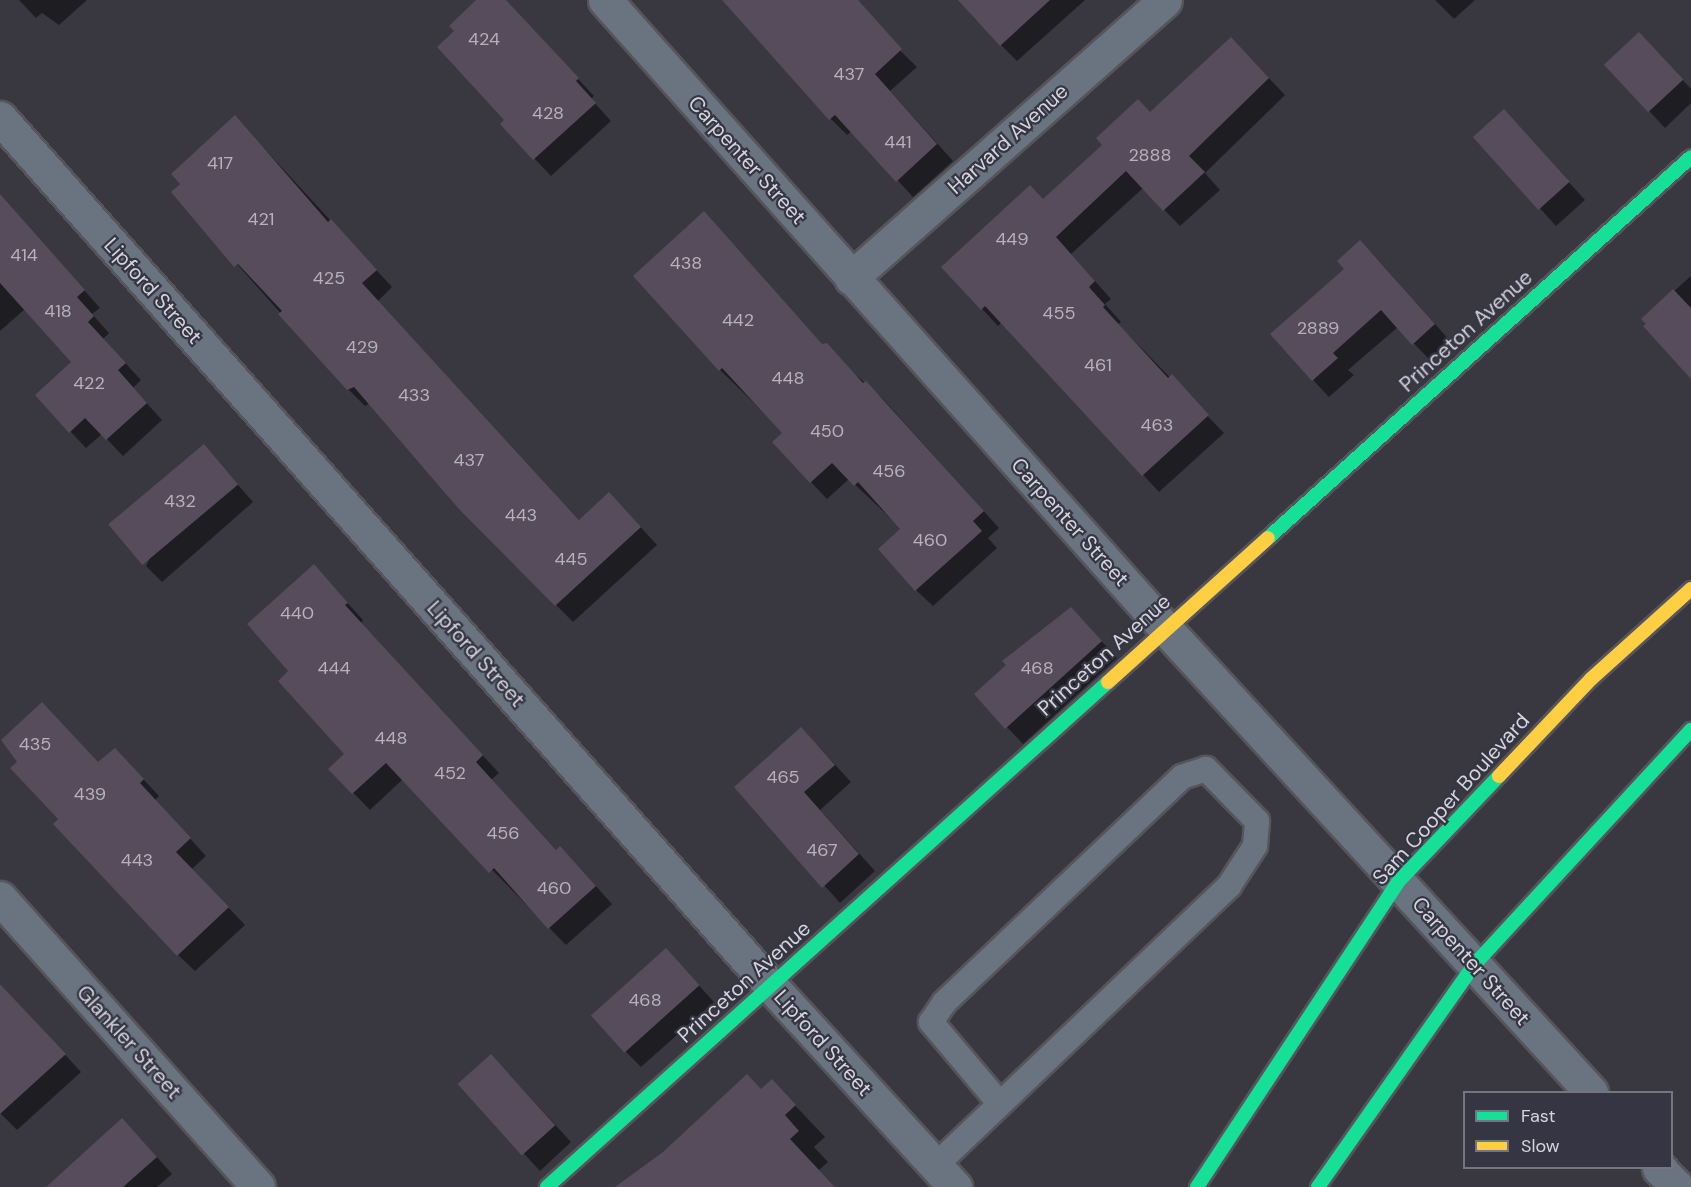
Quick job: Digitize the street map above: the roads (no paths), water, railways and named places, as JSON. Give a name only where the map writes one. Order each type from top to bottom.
[{"type":"street","name":"Carpenter Street","points":[[605,0],[1165,628],[1590,1091]]},
{"type":"street","name":"Harvard Avenue","points":[[851,278],[1165,0]]},
{"type":"street","name":"Lipford Street","points":[[0,118],[771,986],[945,1176]]},
{"type":"street","name":"Princeton Avenue","points":[[548,1187],[1165,628],[1691,157]]},
{"type":"street","name":"Sam Cooper Boulevard","points":[[1197,1187],[1398,882],[1590,679],[1691,589]]},
{"type":"street","points":[[1318,1187],[1474,965],[1691,730]]},
{"type":"street","name":"Glankler Street","points":[[0,898],[258,1187]]},
{"type":"street","points":[[1661,1169],[1679,1187]]},
{"type":"lane","points":[[945,1176],[1000,1104],[1229,886],[1255,846],[1257,821],[1206,770],[1182,777],[944,1003],[931,1022],[1000,1104]]},
{"type":"lane","points":[[1679,1187],[1691,1177]]}]
